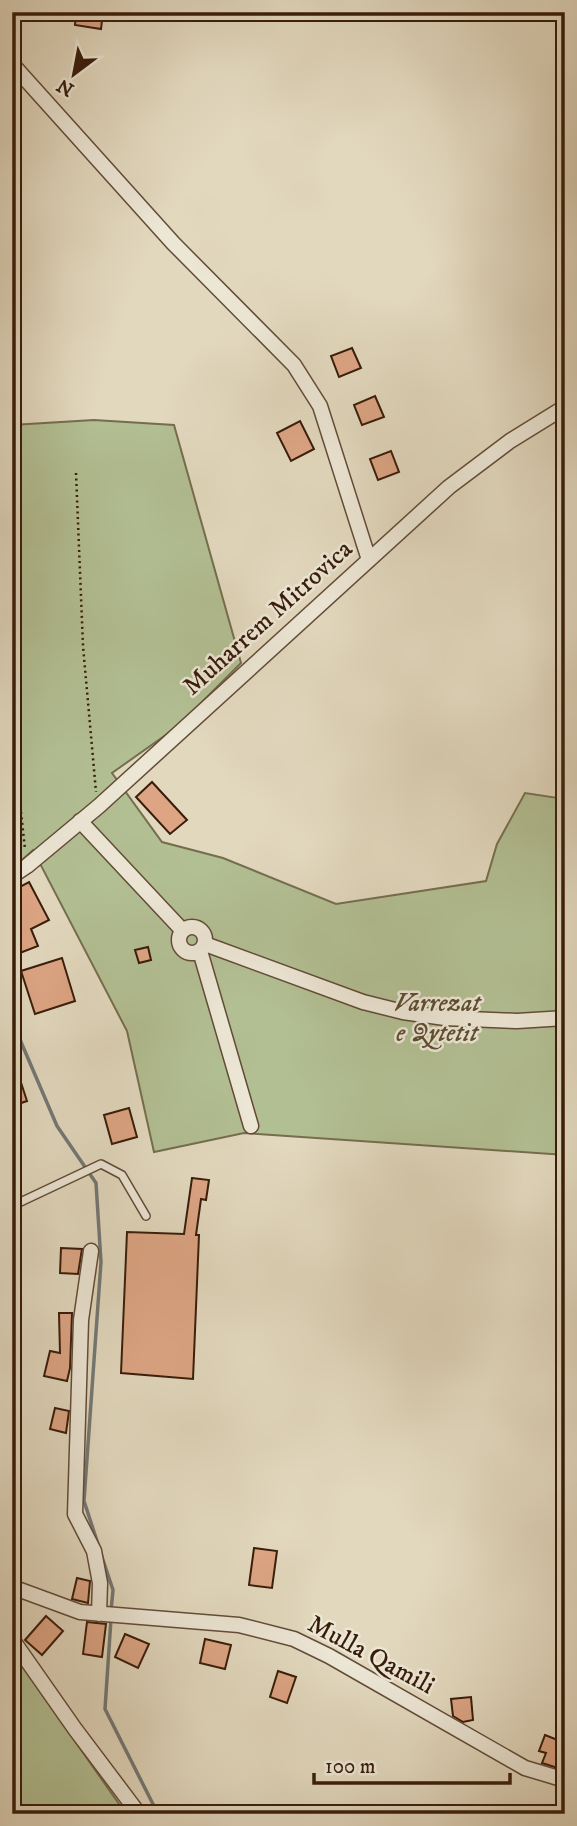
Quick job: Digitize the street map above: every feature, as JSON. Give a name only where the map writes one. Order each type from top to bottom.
[{"type":"street","points":[[12,64],[173,243],[294,365],[320,406],[369,560]]},
{"type":"street","name":"Muharrem Mitrovica","points":[[12,876],[99,806],[449,487],[510,441],[565,407]]},
{"type":"street","points":[[80,821],[183,931],[190,927],[199,929],[204,935],[202,947],[251,1126]]},
{"type":"street","points":[[202,947],[363,1002],[403,1012],[517,1021],[565,1018]]},
{"type":"street","points":[[91,1251],[81,1320],[75,1514],[94,1551],[100,1583],[99,1614]]},
{"type":"street","name":"Mulla Qamili","points":[[12,1587],[80,1612],[239,1625],[294,1639],[329,1656],[524,1768],[565,1780]]},
{"type":"street","points":[[12,1639],[75,1730],[139,1814]]},
{"type":"lane","points":[[12,1206],[101,1164],[122,1175],[146,1216]]},
{"type":"path","points":[[76,473],[83,646],[99,806]]},
{"type":"path","points":[[12,730],[27,866]]},
{"type":"green space","name":"Varrezat e Qytetit","points":[[94,420],[174,425],[241,663],[177,727],[112,773],[162,842],[223,858],[336,904],[486,881],[497,844],[525,793],[565,799],[565,1155],[244,1133],[154,1152],[127,1031],[33,850],[12,869],[12,425]]},
{"type":"green space","points":[[12,1651],[21,1664],[126,1814],[12,1814]]},
{"type":"building","points":[[76,12],[103,12],[101,29],[75,25]]},
{"type":"building","points":[[352,348],[361,368],[339,377],[331,356]]},
{"type":"building","points":[[375,396],[384,417],[362,425],[354,405]]},
{"type":"building","points":[[300,421],[314,449],[291,461],[277,433]]},
{"type":"building","points":[[391,451],[399,472],[378,480],[370,459]]},
{"type":"building","points":[[152,782],[187,820],[170,834],[136,797]]},
{"type":"building","points":[[29,882],[49,920],[31,929],[38,946],[12,956],[12,891]]},
{"type":"building","points":[[148,947],[151,960],[139,963],[135,950]]},
{"type":"building","points":[[62,958],[75,1001],[35,1014],[21,971]]},
{"type":"building","points":[[12,1061],[27,1101],[12,1106]]},
{"type":"building","points":[[129,1108],[137,1137],[112,1144],[104,1115]]},
{"type":"building","points":[[192,1178],[209,1180],[206,1200],[201,1199],[196,1235],[199,1235],[193,1379],[121,1373],[127,1232],[184,1234]]},
{"type":"building","points":[[61,1248],[82,1249],[78,1274],[60,1273]]},
{"type":"building","points":[[59,1313],[72,1313],[67,1381],[44,1376],[50,1351],[60,1353]]},
{"type":"building","points":[[55,1408],[69,1411],[66,1433],[50,1429]]},
{"type":"building","points":[[254,1548],[277,1551],[272,1588],[249,1585]]},
{"type":"building","points":[[77,1578],[90,1581],[88,1603],[72,1599]]},
{"type":"building","points":[[46,1616],[63,1631],[42,1655],[25,1640]]},
{"type":"building","points":[[87,1622],[106,1624],[102,1657],[83,1654]]},
{"type":"building","points":[[125,1634],[149,1644],[138,1668],[115,1657]]},
{"type":"building","points":[[205,1639],[231,1645],[225,1669],[200,1663]]},
{"type":"building","points":[[278,1671],[296,1677],[287,1703],[270,1697]]},
{"type":"building","points":[[471,1697],[473,1720],[463,1722],[453,1716],[451,1699]]},
{"type":"building","points":[[545,1735],[565,1743],[565,1758],[561,1769],[542,1763],[546,1753],[539,1751]]},
{"type":"waterway","points":[[12,1021],[57,1126],[96,1183],[101,1262],[84,1501],[98,1544]]},
{"type":"waterway","points":[[101,1554],[113,1590],[111,1611]]},
{"type":"waterway","points":[[111,1619],[105,1709],[158,1814]]}]
